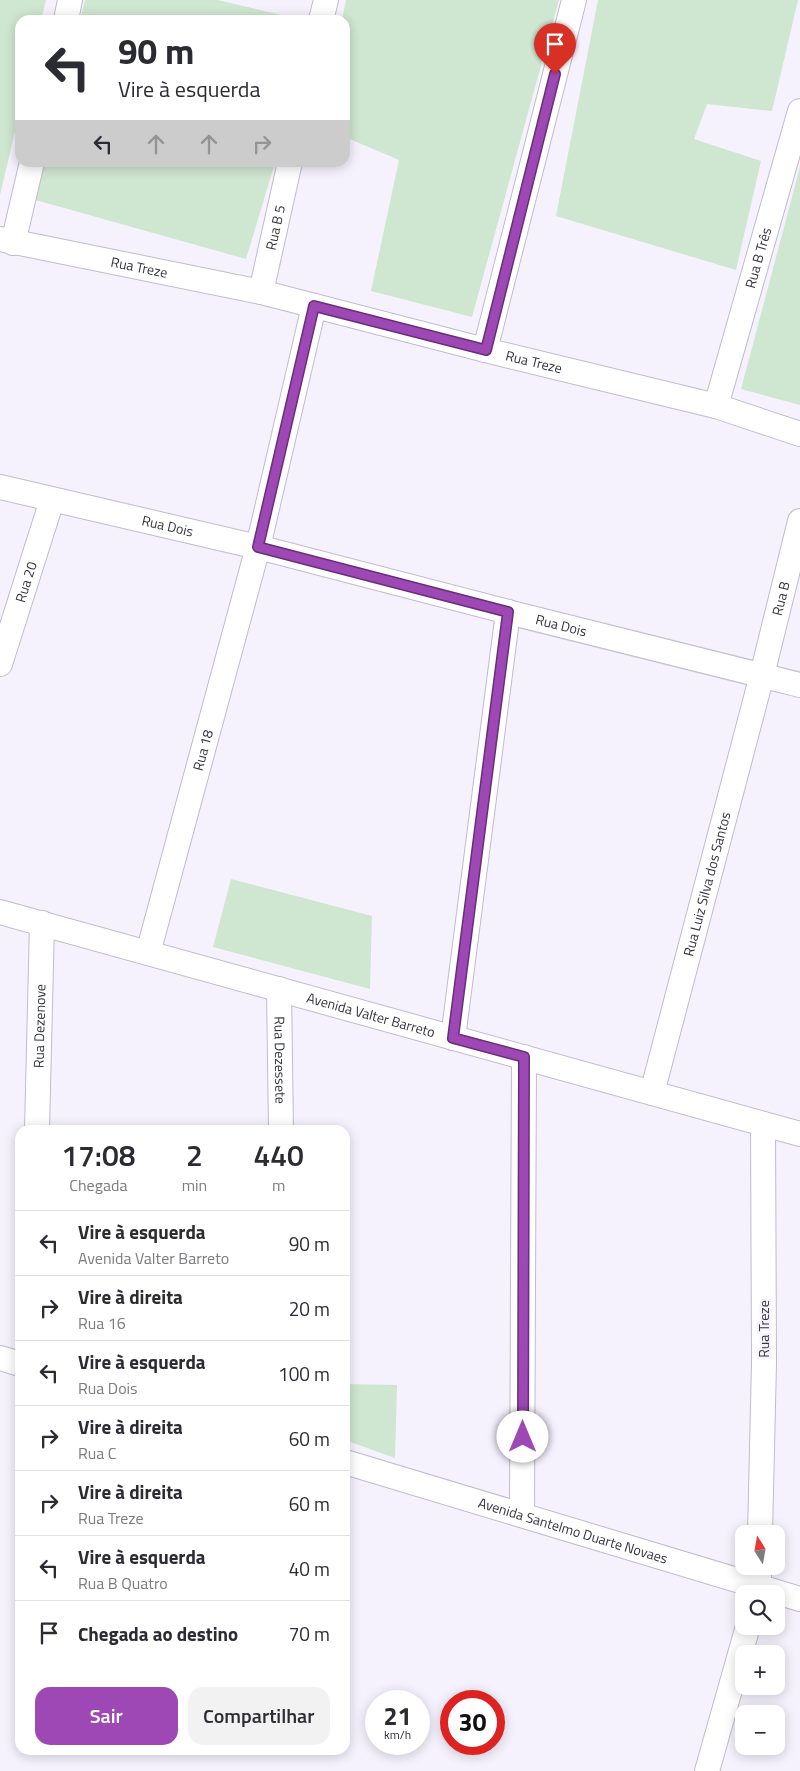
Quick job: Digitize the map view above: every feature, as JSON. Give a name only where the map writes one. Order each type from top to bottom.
[{"type":"street","points":[[67,15],[70,0]]},
{"type":"street","points":[[322,15],[326,0]]},
{"type":"street","points":[[486,350],[574,0]]},
{"type":"street","name":"Rua B Três","points":[[716,406],[797,136],[800,111]]},
{"type":"street","points":[[7,241],[30,167]]},
{"type":"street","name":"Rua B 5","points":[[261,292],[289,167]]},
{"type":"street","name":"Rua Treze","points":[[7,241],[261,292],[486,350],[716,406],[800,434]]},
{"type":"street","name":"Rua 18","points":[[148,953],[258,547],[314,306]]},
{"type":"street","name":"Rua Dois","points":[[0,487],[258,547],[800,685]]},
{"type":"street","name":"Rua 20","points":[[0,664],[52,500]]},
{"type":"street","name":"Rua B","points":[[762,675],[800,521]]},
{"type":"street","points":[[453,1038],[508,612]]},
{"type":"street","name":"Rua Luiz Silva dos Santos","points":[[652,1093],[762,675]]},
{"type":"street","name":"Avenida Valter Barreto","points":[[0,912],[800,1134]]},
{"type":"street","name":"Rua Dezenove","points":[[37,1125],[42,923]]},
{"type":"street","name":"Rua Dezessete","points":[[279,990],[281,1125]]},
{"type":"street","points":[[522,1515],[524,1057]]},
{"type":"street","name":"Rua Treze","points":[[760,1525],[764,1363],[763,1124]]},
{"type":"street","points":[[0,1358],[15,1362]]},
{"type":"street","name":"Avenida Santelmo Duarte Novaes","points":[[350,1463],[758,1582],[800,1599]]},
{"type":"street","points":[[707,1771],[745,1635]]},
{"type":"green space","points":[[0,0],[46,0],[42,15],[15,15],[15,131],[0,195]]},
{"type":"green space","points":[[85,0],[218,0],[281,15],[81,15]]},
{"type":"green space","points":[[346,0],[559,0],[472,317],[371,291],[399,160],[350,139],[350,15],[343,15]]},
{"type":"green space","points":[[598,0],[798,0],[772,111],[707,104],[694,139],[761,161],[736,270],[556,216]]},
{"type":"green space","points":[[41,167],[274,167],[246,259],[32,199]]},
{"type":"green space","points":[[800,167],[800,405],[741,389]]},
{"type":"green space","points":[[231,879],[372,916],[370,989],[213,947]]},
{"type":"green space","points":[[350,1384],[397,1385],[395,1458],[350,1442]]},
{"type":"route","points":[[523,1437],[524,1057],[453,1038],[508,612],[258,547],[314,306],[486,350],[555,74]]}]
